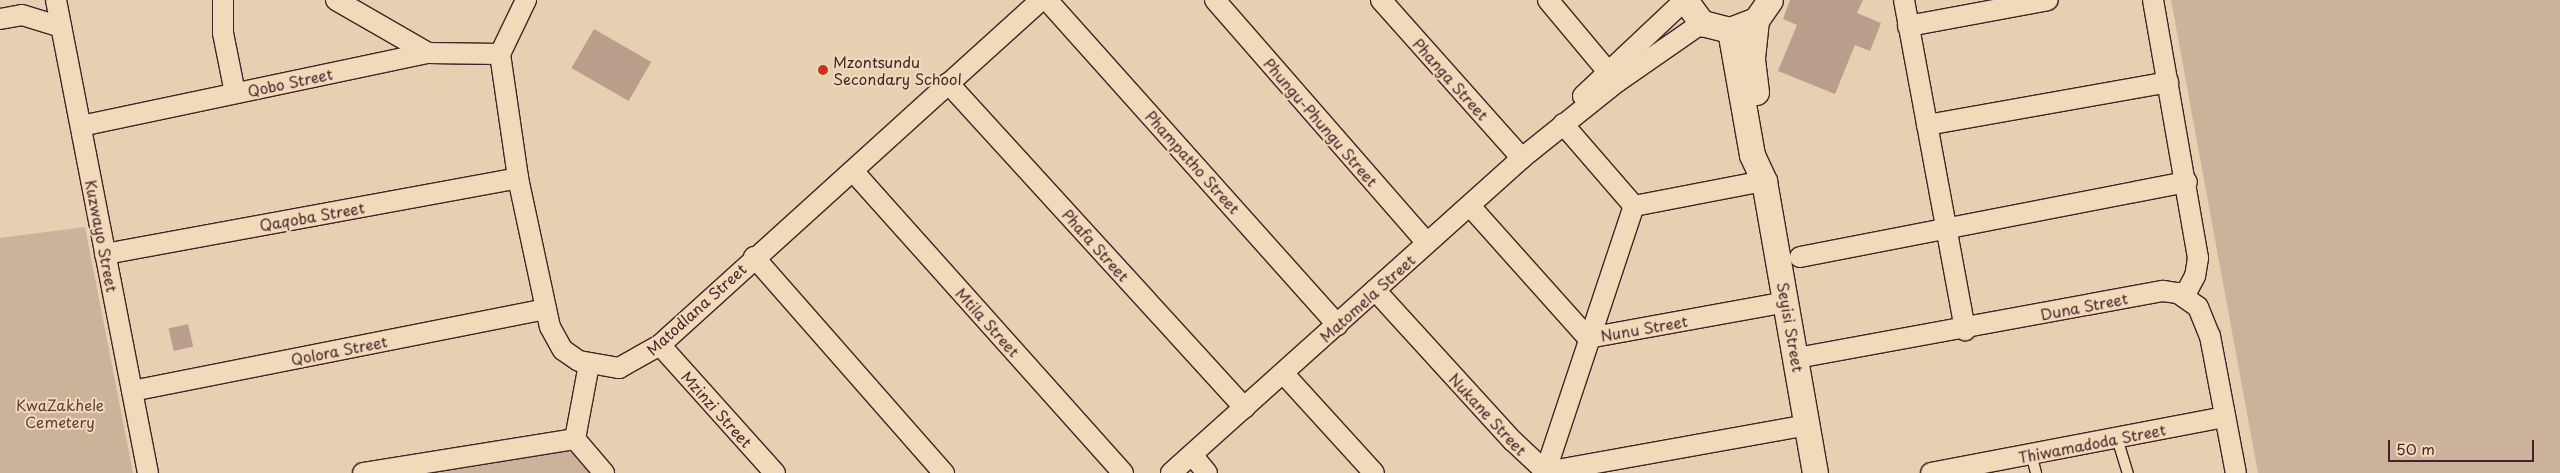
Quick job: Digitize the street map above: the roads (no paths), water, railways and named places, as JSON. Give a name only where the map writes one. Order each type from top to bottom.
[{"type":"street","name":"Kuzwayo Street","points":[[56,0],[148,473]]},
{"type":"street","points":[[223,0],[223,33],[235,93]]},
{"type":"street","points":[[336,0],[428,53]]},
{"type":"street","points":[[500,54],[526,0]]},
{"type":"street","name":"Matodlana Street","points":[[500,54],[518,178],[550,327],[563,350],[590,364],[619,368],[660,345],[754,257],[853,171],[1041,0]]},
{"type":"street","name":"Phampatho Street","points":[[1047,0],[1338,324]]},
{"type":"street","name":"Phungu-Phungu Street","points":[[1215,0],[1428,243]]},
{"type":"street","name":"Phanga Street","points":[[1381,0],[1522,158]]},
{"type":"street","points":[[1548,0],[1612,76]]},
{"type":"street","points":[[1685,0],[1702,23],[1730,30],[1763,10]]},
{"type":"street","name":"Matomela Street","points":[[1612,76],[1685,0]]},
{"type":"street","points":[[1904,0],[1965,330]]},
{"type":"street","points":[[1908,26],[2048,0]]},
{"type":"street","points":[[2153,0],[2187,182],[2198,258],[2195,276],[2185,295],[2198,307],[2210,336],[2236,473]]},
{"type":"street","name":"Seyisi Street","points":[[1763,10],[1752,58],[1766,156],[1764,181],[1797,358],[1814,473]]},
{"type":"street","points":[[0,19],[22,15],[61,27]]},
{"type":"street","name":"Matomela Street","points":[[1171,473],[1522,158],[1563,124],[1570,109],[1612,76],[1702,23]]},
{"type":"street","name":"Seyisi Street","points":[[1730,30],[1752,156],[1764,181]]},
{"type":"street","name":"Qobo Street","points":[[81,126],[428,53],[500,54]]},
{"type":"street","points":[[1927,124],[2168,82]]},
{"type":"street","name":"Phafa Street","points":[[948,83],[1245,408]]},
{"type":"street","points":[[1563,124],[1628,199]]},
{"type":"street","name":"Mtila Street","points":[[853,171],[1124,473]]},
{"type":"street","name":"Qaqoba Street","points":[[105,254],[518,178]]},
{"type":"street","points":[[1628,199],[1764,181]]},
{"type":"street","points":[[1800,257],[2187,182]]},
{"type":"street","points":[[1628,199],[1588,338],[1545,473],[1807,425]]},
{"type":"street","name":"Nunu Street","points":[[1470,206],[1588,338],[1786,302]]},
{"type":"street","points":[[754,257],[944,473]]},
{"type":"street","name":"Nukane Street","points":[[1375,290],[1512,442],[1545,473]]},
{"type":"street","name":"Duna Street","points":[[1797,358],[1965,330],[2163,291],[2185,295]]},
{"type":"street","name":"Qolora Street","points":[[132,391],[546,309]]},
{"type":"street","name":"Mzinzi Street","points":[[660,345],[775,473]]},
{"type":"street","points":[[575,439],[590,364]]},
{"type":"street","points":[[1283,373],[1374,473]]},
{"type":"street","name":"Thiwamadoda Street","points":[[1931,473],[2033,463],[2117,438],[2224,417]]},
{"type":"street","points":[[363,473],[418,468],[575,439]]},
{"type":"street","points":[[575,439],[604,473]]},
{"type":"street","points":[[1192,455],[1208,473]]},
{"type":"lane","points":[[2117,438],[2128,473]]},
{"type":"place","name":"Mzontsundu Secondary School","points":[[823,70]]},
{"type":"park label","name":"KwaZakhele Cemetery","points":[[60,412]]}]
